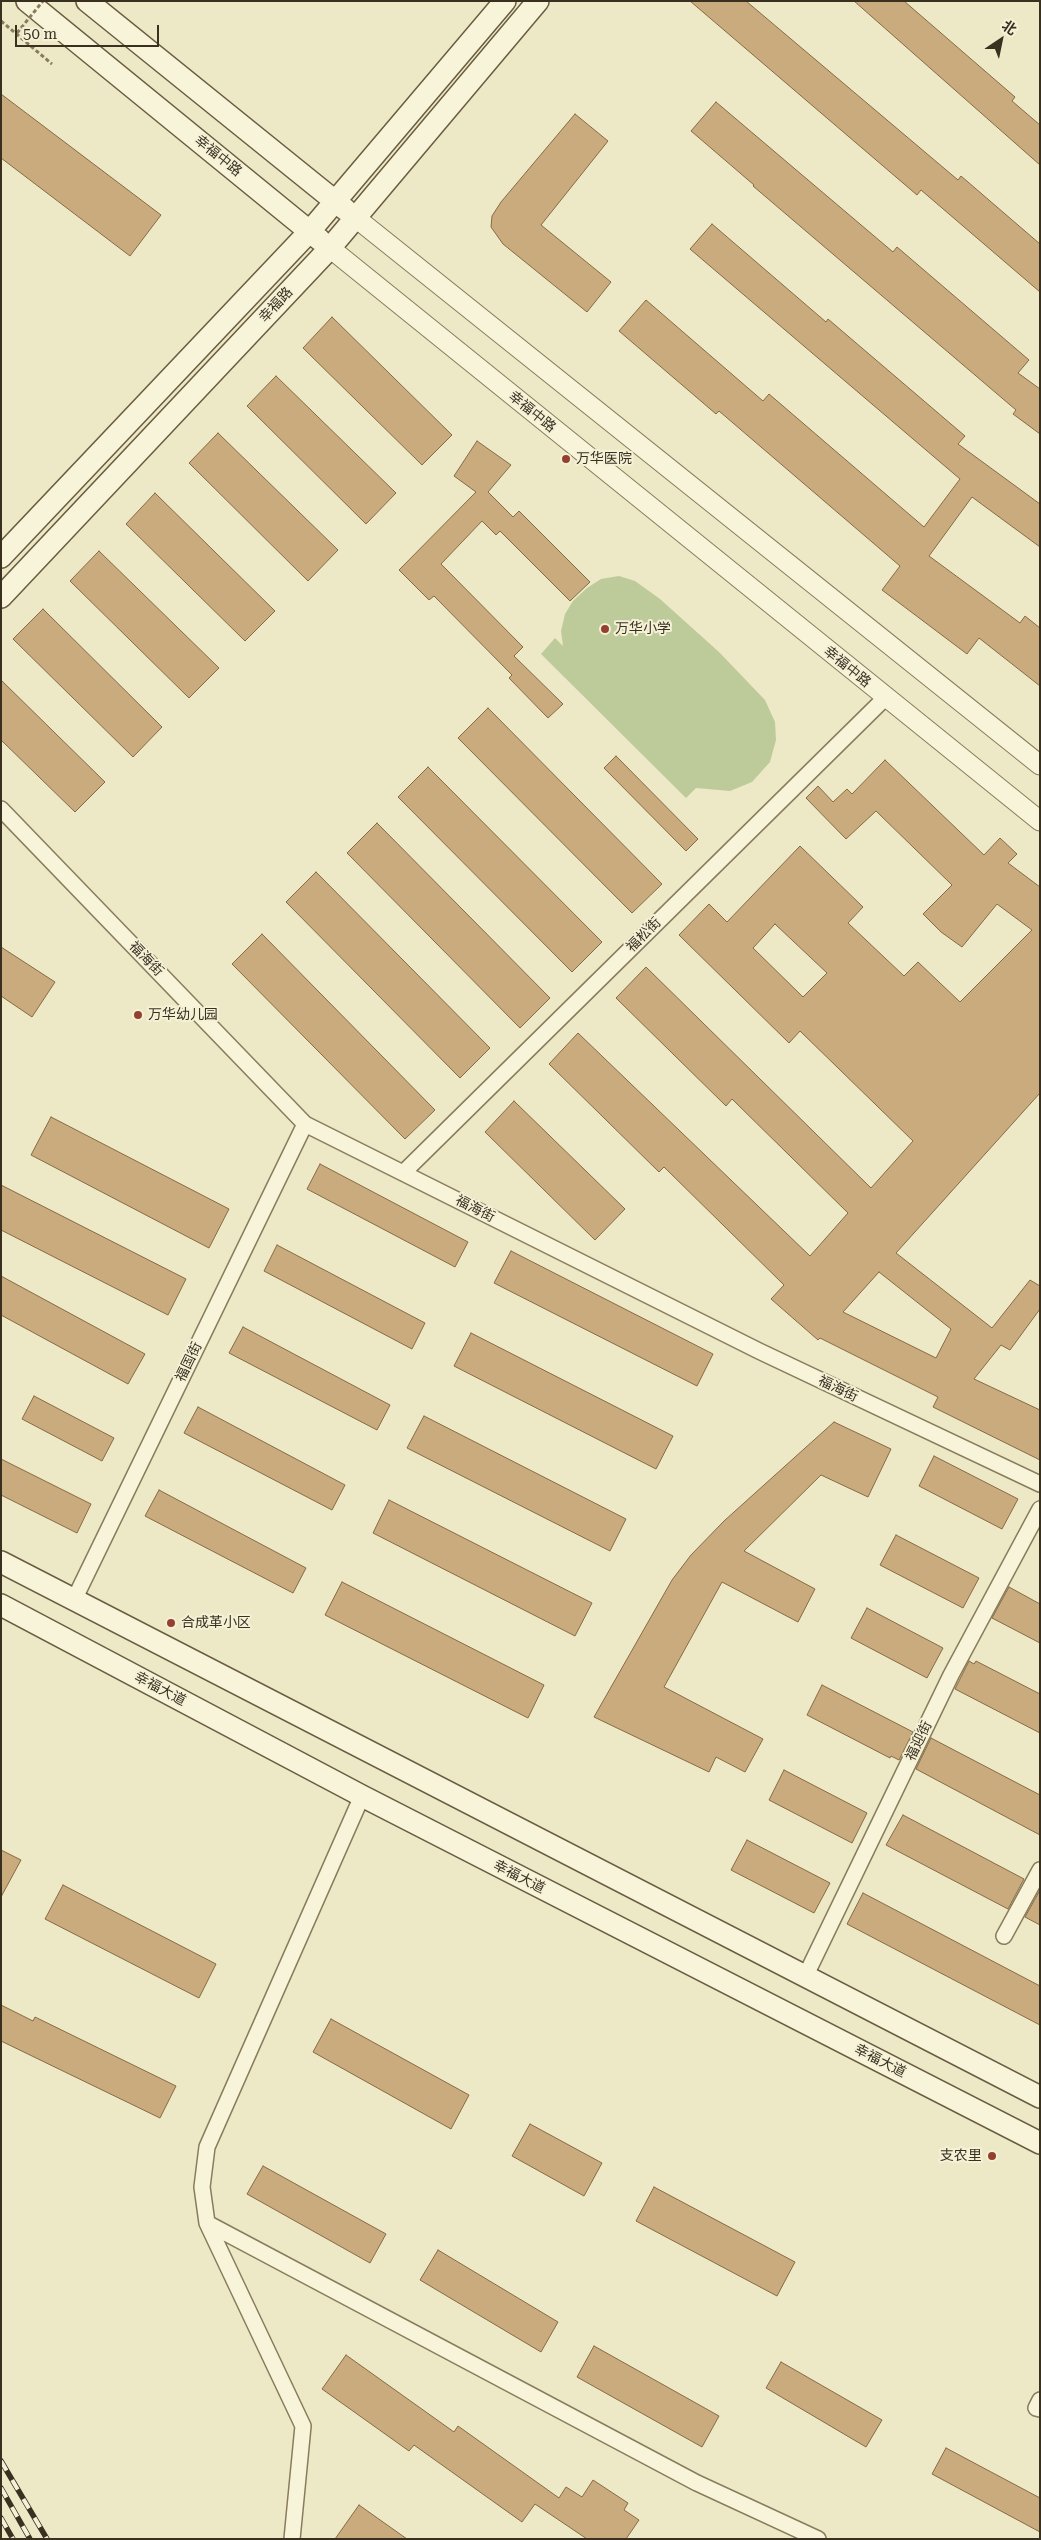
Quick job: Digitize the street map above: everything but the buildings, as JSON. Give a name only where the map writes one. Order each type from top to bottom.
[{"type":"main road","name":"幸福中路","points":[[27,1],[330,248]]},
{"type":"main road","points":[[87,1],[356,218]]},
{"type":"main road","name":"幸福路","points":[[1,557],[310,231],[505,1]]},
{"type":"main road","name":"幸福路","points":[[1,598],[330,248],[538,1]]},
{"type":"main road","points":[[1,1562],[1040,2098]]},
{"type":"main road","name":"幸福大道","points":[[1,1605],[362,1796],[1040,2143]]},
{"type":"street","points":[[356,218],[1040,765]]},
{"type":"street","name":"幸福中路","points":[[330,248],[885,698],[1040,821]]},
{"type":"street","name":"福松街","points":[[403,1173],[885,698]]},
{"type":"street","name":"福海街","points":[[1,809],[304,1124],[759,1351],[1040,1484]]},
{"type":"street","name":"福国街","points":[[74,1600],[304,1124]]},
{"type":"street","name":"福迎街","points":[[805,1977],[951,1675],[1040,1509]]},
{"type":"street","points":[[292,2539],[302,2426],[207,2223],[202,2187],[207,2147],[362,1796]]},
{"type":"street","points":[[1004,1936],[1040,1870]]},
{"type":"street","points":[[207,2223],[697,2483],[818,2539]]},
{"type":"street","points":[[1040,2400],[1036,2408],[1040,2409]]},
{"type":"path","points":[[16,33],[43,1]]},
{"type":"path","points":[[1,21],[52,64]]},
{"type":"green space","points":[[619,576],[635,581],[660,599],[719,652],[765,700],[775,722],[776,740],[770,762],[752,782],[730,791],[696,788],[686,798],[541,654],[555,638],[563,646],[561,631],[565,614],[573,601],[587,588],[601,579]]},
{"type":"railway","points":[[1,2461],[47,2539]]},
{"type":"railway","points":[[1,2488],[30,2539]]},
{"type":"railway","points":[[1,2518],[13,2539]]},
{"type":"place","name":"万华医院","points":[[566,459]]},
{"type":"place","name":"万华小学","points":[[605,629]]},
{"type":"place","name":"万华幼儿园","points":[[138,1015]]},
{"type":"place","name":"合成革小区","points":[[171,1623]]},
{"type":"place","name":"支农里","points":[[992,2156]]}]
